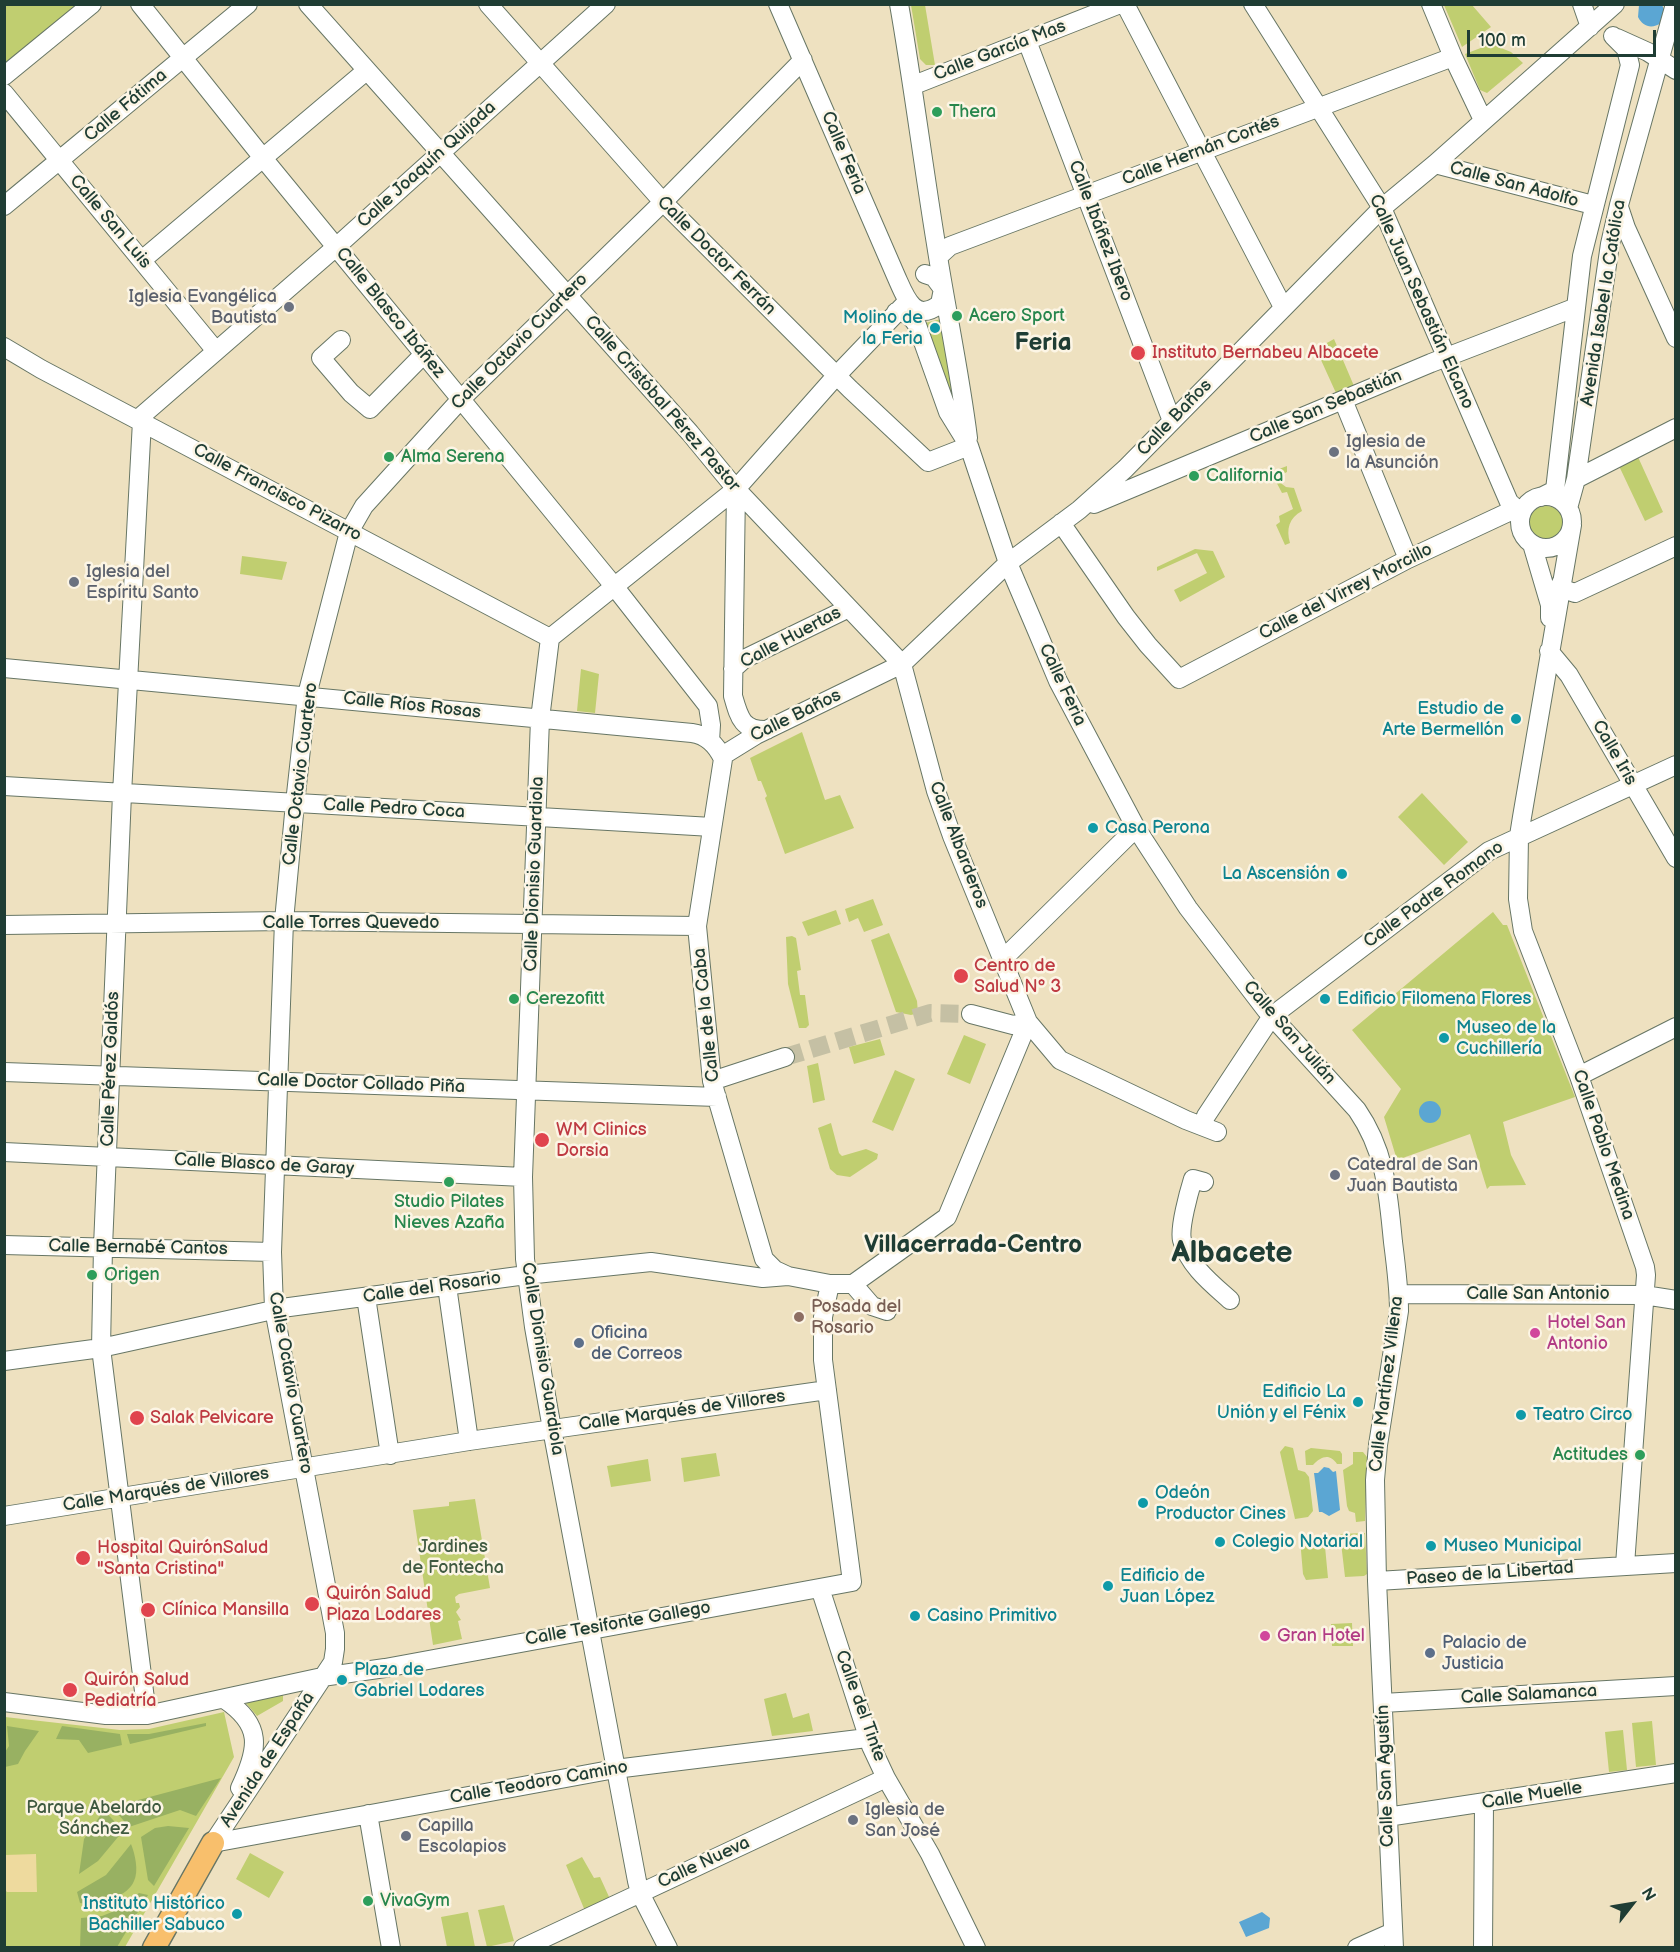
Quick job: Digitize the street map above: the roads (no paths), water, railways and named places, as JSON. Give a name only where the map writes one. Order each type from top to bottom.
[{"type":"main road","name":"Avenida de España","points":[[154,1947],[213,1843]]},
{"type":"street","points":[[4,76],[92,4]]},
{"type":"street","name":"Calle Blasco Ibáñez","points":[[140,4],[263,158],[614,586],[708,706],[711,725],[710,741]]},
{"type":"street","name":"Calle Fátima","points":[[4,206],[248,4]]},
{"type":"street","name":"Calle Cristóbal Pérez Pastor","points":[[308,4],[690,433],[736,489],[902,664]]},
{"type":"street","name":"Calle Doctor Ferrán","points":[[488,4],[663,202],[836,376],[928,462],[969,446]]},
{"type":"street","name":"Calle Joaquín Quijada","points":[[140,420],[606,4]]},
{"type":"street","name":"Calle Feria","points":[[778,4],[902,311],[915,321],[948,412],[969,446]]},
{"type":"street","name":"Calle Feria","points":[[899,4],[941,249],[943,289],[964,404],[969,446],[1008,563],[1058,681],[1136,828],[1188,909]]},
{"type":"street","points":[[1123,4],[1283,307]]},
{"type":"street","name":"Calle García Mas","points":[[914,85],[1123,4]]},
{"type":"street","name":"Calle Juan Sebastián Elcano","points":[[1253,4],[1382,208],[1509,502],[1518,511],[1521,530],[1532,544]]},
{"type":"street","points":[[1431,4],[1483,120]]},
{"type":"street","points":[[1582,4],[1590,27],[1620,39],[1670,66]]},
{"type":"street","points":[[1670,66],[1668,29],[1676,4]]},
{"type":"street","name":"Calle Baños","points":[[722,756],[767,730],[902,664],[1008,563],[1079,510],[1125,469],[1382,208],[1590,27],[1618,6]]},
{"type":"street","name":"Avenida Isabel la Católica","points":[[1548,493],[1582,256],[1630,65],[1626,49],[1614,29],[1613,22],[1618,6]]},
{"type":"street","name":"Calle Ibáñez Ibero","points":[[1027,41],[1172,421]]},
{"type":"street","name":"Calle Hernán Cortés","points":[[941,249],[1453,57]]},
{"type":"street","name":"Calle Octavio Cuartero","points":[[322,1677],[333,1662],[335,1633],[274,1309],[272,1252],[284,921],[295,803],[307,695],[349,532],[364,506],[461,399],[663,202],[802,60]]},
{"type":"street","name":"Avenida Isabel la Católica","points":[[1519,859],[1519,836],[1561,584],[1610,244],[1654,84],[1670,66]]},
{"type":"street","points":[[141,260],[366,71]]},
{"type":"street","name":"Calle San Luis","points":[[4,93],[216,351]]},
{"type":"street","name":"Calle San Adolfo","points":[[1435,164],[1593,205]]},
{"type":"street","points":[[1619,205],[1626,228],[1676,338]]},
{"type":"street","name":"Calle Feria","points":[[902,307],[911,284],[925,274],[941,249]]},
{"type":"street","points":[[550,638],[736,489],[836,376],[902,307],[924,312],[940,304],[943,289],[934,277],[925,274]]},
{"type":"street","name":"Calle San Sebastián","points":[[1079,510],[1343,400],[1574,308]]},
{"type":"street","points":[[341,340],[321,358],[351,393],[370,409],[424,354]]},
{"type":"street","name":"Calle Francisco Pizarro","points":[[4,347],[41,369],[550,638]]},
{"type":"street","points":[[1343,400],[1408,559]]},
{"type":"street","name":"Calle Pérez Galdós","points":[[140,420],[110,1075],[101,1348],[147,1715]]},
{"type":"street","points":[[1576,479],[1676,428]]},
{"type":"street","points":[[736,489],[733,696],[744,724],[754,730],[767,730]]},
{"type":"street","points":[[1532,544],[1552,548],[1560,544],[1569,534],[1570,517],[1556,498],[1548,493]]},
{"type":"street","name":"Calle del Virrey Morcillo","points":[[1061,523],[1133,626],[1179,679],[1408,559],[1518,511],[1548,493]]},
{"type":"street","name":"Avenida Isabel la Católica","points":[[1532,544],[1550,605],[1550,647]]},
{"type":"street","points":[[1561,584],[1566,590],[1575,593],[1676,546]]},
{"type":"street","name":"Calle Huertas","points":[[733,669],[744,659],[849,608]]},
{"type":"street","name":"Calle Dionisio Guardiola","points":[[550,638],[540,719],[523,1177],[526,1275],[552,1429],[640,1893],[668,1947]]},
{"type":"street","name":"Calle Iris","points":[[1550,647],[1569,675],[1676,858]]},
{"type":"street","name":"Calle Albarderos","points":[[902,664],[936,791],[1028,1022],[1060,1060],[1210,1129]]},
{"type":"street","name":"Calle Ríos Rosas","points":[[4,668],[692,733],[700,734],[710,741]]},
{"type":"street","points":[[710,741],[722,756]]},
{"type":"street","name":"Calle de la Caba","points":[[722,756],[697,926],[715,1089],[764,1259],[775,1270],[788,1276]]},
{"type":"street","name":"Calle Padre Romano","points":[[1210,1129],[1218,1098],[1268,1022],[1489,851],[1676,765]]},
{"type":"street","name":"Calle Pedro Coca","points":[[4,786],[712,827]]},
{"type":"street","points":[[1003,958],[1136,828]]},
{"type":"street","name":"Calle Pablo Medina","points":[[1519,859],[1518,899],[1524,931],[1579,1076],[1646,1275],[1624,1565]]},
{"type":"street","name":"Calle San Julián","points":[[1188,909],[1268,1022],[1358,1110],[1368,1126],[1381,1162]]},
{"type":"street","name":"Calle Torres Quevedo","points":[[4,925],[284,921],[697,926]]},
{"type":"street","points":[[970,1014],[1013,1025],[1028,1022]]},
{"type":"street","points":[[887,1311],[872,1306],[853,1284],[947,1217],[1028,1022]]},
{"type":"street","points":[[1579,1076],[1676,1027]]},
{"type":"street","points":[[715,1089],[784,1057]]},
{"type":"street","name":"Calle Doctor Collado Piña","points":[[4,1072],[528,1090],[715,1089]]},
{"type":"street","name":"Calle Blasco de Garay","points":[[4,1152],[523,1177]]},
{"type":"street","name":"Calle Martínez Villena","points":[[1377,1581],[1375,1480],[1378,1446],[1399,1311],[1399,1222],[1391,1204],[1381,1162]]},
{"type":"street","points":[[1204,1182],[1193,1179],[1188,1196],[1182,1240],[1193,1264],[1230,1300]]},
{"type":"street","name":"Calle Bernabé Cantos","points":[[4,1245],[272,1252]]},
{"type":"street","name":"Calle del Rosario","points":[[4,1361],[101,1348],[274,1309],[526,1275],[651,1262],[763,1278],[788,1276],[830,1284],[853,1284]]},
{"type":"street","points":[[827,1390],[823,1360],[822,1317],[830,1284]]},
{"type":"street","points":[[447,1286],[469,1441]]},
{"type":"street","name":"Calle San Antonio","points":[[1399,1294],[1644,1295],[1676,1300]]},
{"type":"street","points":[[366,1297],[390,1455]]},
{"type":"street","name":"Calle Marqués de Villores","points":[[4,1516],[469,1441],[827,1390]]},
{"type":"street","name":"Calle Tesifonte Gallego","points":[[322,1677],[385,1668],[852,1582],[827,1390]]},
{"type":"street","name":"Paseo de la Libertad","points":[[1377,1581],[1676,1563]]},
{"type":"street","name":"Calle San Agustín","points":[[1357,1947],[1393,1940],[1377,1581]]},
{"type":"street","name":"Calle del Tinte","points":[[820,1588],[867,1738],[886,1778],[930,1854],[976,1947]]},
{"type":"street","points":[[4,1702],[106,1715],[147,1715],[322,1677]]},
{"type":"street","name":"Avenida de España","points":[[213,1843],[322,1677]]},
{"type":"street","name":"Calle Salamanca","points":[[1383,1703],[1676,1686]]},
{"type":"street","name":"Avenida de España","points":[[213,1843],[245,1778],[255,1751],[250,1723],[239,1708],[224,1699]]},
{"type":"street","name":"Calle Teodoro Camino","points":[[213,1843],[615,1769],[867,1738]]},
{"type":"street","name":"Calle Muelle","points":[[1387,1817],[1676,1773]]},
{"type":"street","name":"Calle Nueva","points":[[522,1947],[886,1778]]},
{"type":"street","points":[[1483,1947],[1484,1803]]},
{"type":"street","points":[[368,1814],[391,1947]]},
{"type":"water","points":[[1639,5],[1662,5],[1664,9],[1661,23],[1651,26],[1642,23],[1638,17]]},
{"type":"water","points":[[1430,1101],[1438,1104],[1441,1112],[1438,1120],[1430,1123],[1422,1120],[1419,1112],[1422,1104]]},
{"type":"water","points":[[1324,1467],[1333,1472],[1336,1471],[1340,1510],[1329,1516],[1319,1512],[1314,1473],[1318,1473]]},
{"type":"water","points":[[1262,1912],[1270,1918],[1269,1928],[1246,1937],[1239,1922]]},
{"type":"tunnel","points":[[785,1057],[930,1013],[971,1014]]},
{"type":"place","name":"Thera","points":[[937,112]]},
{"type":"place","name":"Iglesia Evangélica Bautista","points":[[289,307]]},
{"type":"place","name":"Acero Sport","points":[[957,316]]},
{"type":"place","name":"Molino de la Feria","points":[[935,328]]},
{"type":"place","name":"Instituto Bernabeu Albacete","points":[[1138,353]]},
{"type":"place","name":"Iglesia de la Asunción","points":[[1334,452]]},
{"type":"place","name":"Alma Serena","points":[[389,457]]},
{"type":"place","name":"California","points":[[1194,476]]},
{"type":"place","name":"Iglesia del Espíritu Santo","points":[[74,582]]},
{"type":"place","name":"Estudio de Arte Bermellón","points":[[1516,719]]},
{"type":"place","name":"Casa Perona","points":[[1093,828]]},
{"type":"place","name":"La Ascensión","points":[[1342,874]]},
{"type":"place","name":"Centro de Salud Nº 3","points":[[961,976]]},
{"type":"place","name":"Cerezofitt","points":[[514,999]]},
{"type":"place","name":"Edificio Filomena Flores","points":[[1325,999]]},
{"type":"place","name":"Museo de la Cuchillería","points":[[1444,1038]]},
{"type":"place","name":"WM Clinics Dorsia","points":[[542,1140]]},
{"type":"place","name":"Catedral de San Juan Bautista","points":[[1335,1175]]},
{"type":"place","name":"Studio Pilates Nieves Azaña","points":[[449,1182]]},
{"type":"place","name":"Origen","points":[[92,1275]]},
{"type":"place","name":"Posada del Rosario","points":[[799,1317]]},
{"type":"place","name":"Hotel San Antonio","points":[[1535,1333]]},
{"type":"place","name":"Oficina de Correos","points":[[579,1343]]},
{"type":"place","name":"Edificio La Unión y el Fénix","points":[[1358,1402]]},
{"type":"place","name":"Teatro Circo","points":[[1521,1415]]},
{"type":"place","name":"Salak Pelvicare","points":[[137,1418]]},
{"type":"place","name":"Actitudes","points":[[1640,1455]]},
{"type":"place","name":"Odeón Productor Cines","points":[[1143,1503]]},
{"type":"place","name":"Colegio Notarial","points":[[1220,1542]]},
{"type":"place","name":"Museo Municipal","points":[[1431,1546]]},
{"type":"place","name":"Hospital QuirónSalud \"Santa Cristina\"","points":[[83,1558]]},
{"type":"place","name":"Edificio de Juan López","points":[[1108,1586]]},
{"type":"place","name":"Quirón Salud Plaza Lodares","points":[[312,1604]]},
{"type":"place","name":"Clínica Mansilla","points":[[148,1610]]},
{"type":"place","name":"Casino Primitivo","points":[[915,1616]]},
{"type":"place","name":"Gran Hotel","points":[[1265,1636]]},
{"type":"place","name":"Palacio de Justicia","points":[[1430,1653]]},
{"type":"place","name":"Plaza de Gabriel Lodares","points":[[342,1680]]},
{"type":"place","name":"Quirón Salud Pediatría","points":[[70,1690]]},
{"type":"place","name":"Iglesia de San José","points":[[853,1820]]},
{"type":"place","name":"Capilla Escolapios","points":[[406,1836]]},
{"type":"place","name":"VivaGym","points":[[368,1901]]},
{"type":"place","name":"Instituto Histórico Bachiller Sabuco","points":[[237,1914]]},
{"type":"district","name":"Feria","points":[[1043,344]]},
{"type":"district","name":"Villacerrada-Centro","points":[[973,1246]]},
{"type":"district","name":"Albacete","points":[[1232,1254]]},
{"type":"park label","name":"Jardines de Fontecha","points":[[453,1557]]},
{"type":"park label","name":"Parque Abelardo Sánchez","points":[[94,1818]]}]
